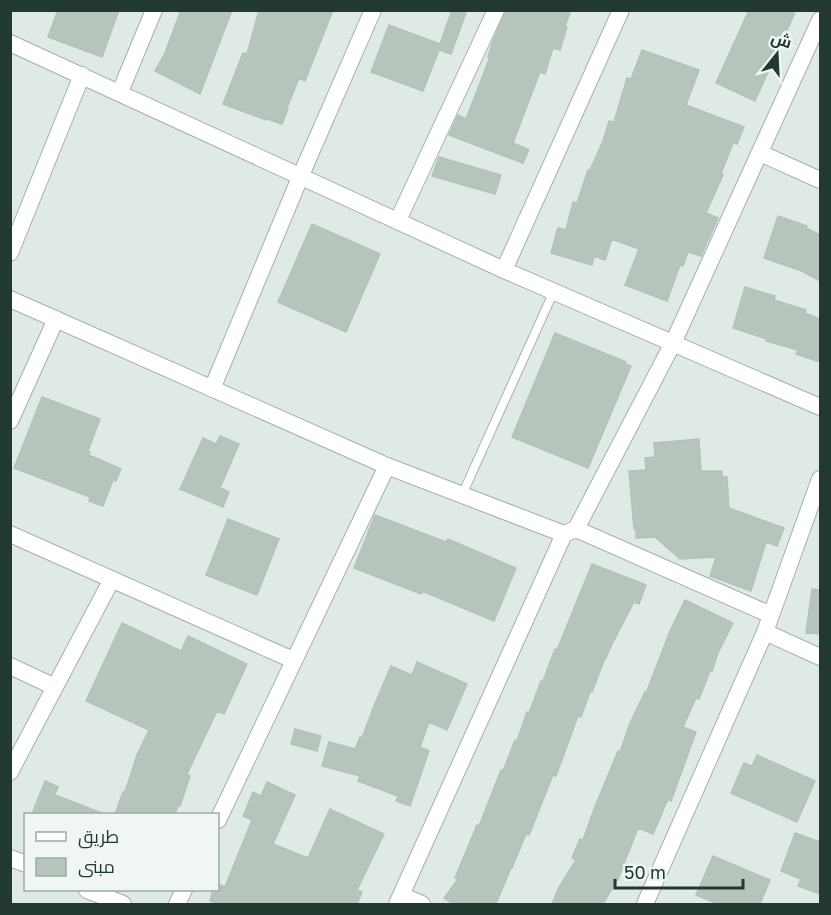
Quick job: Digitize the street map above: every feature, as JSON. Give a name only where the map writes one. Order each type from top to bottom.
[{"type":"street","points":[[120,92],[154,10]]},
{"type":"street","points":[[212,389],[373,10]]},
{"type":"street","points":[[398,220],[496,10]]},
{"type":"street","points":[[504,270],[621,10]]},
{"type":"street","points":[[422,904],[399,899],[570,532],[673,343],[820,20]]},
{"type":"street","points":[[10,43],[504,270],[820,407]]},
{"type":"street","points":[[10,254],[82,75]]},
{"type":"street","points":[[760,153],[820,180]]},
{"type":"street","points":[[10,299],[387,466],[462,495],[570,532],[771,615]]},
{"type":"street","points":[[10,421],[56,319]]},
{"type":"street","points":[[219,818],[387,466]]},
{"type":"street","points":[[645,904],[765,632],[820,479]]},
{"type":"street","points":[[10,534],[293,660]]},
{"type":"street","points":[[10,772],[111,579]]},
{"type":"street","points":[[765,632],[820,657]]},
{"type":"street","points":[[10,666],[55,687]]},
{"type":"street","points":[[90,891],[123,904]]},
{"type":"lane","points":[[462,495],[554,291]]},
{"type":"building","points":[[58,10],[119,10],[102,57],[48,37]]},
{"type":"building","points":[[181,10],[232,10],[200,94],[155,71],[165,53]]},
{"type":"building","points":[[259,10],[333,10],[305,81],[299,78],[282,124],[223,104],[243,53],[247,54]]},
{"type":"building","points":[[452,10],[467,10],[451,54],[439,50],[423,91],[371,72],[389,25],[440,44]]},
{"type":"building","points":[[506,10],[571,10],[560,50],[553,48],[545,74],[540,72],[513,143],[529,150],[523,163],[449,135],[458,115],[466,119]]},
{"type":"building","points":[[749,10],[796,10],[755,101],[716,83]]},
{"type":"building","points":[[642,50],[699,70],[686,105],[744,127],[737,144],[733,143],[721,174],[723,175],[706,213],[718,218],[701,256],[688,252],[683,266],[680,265],[667,301],[625,285],[639,249],[612,239],[605,260],[594,256],[592,265],[551,253],[558,228],[566,230],[573,202],[577,203],[609,121],[614,122],[627,78],[631,79]]},
{"type":"building","points":[[439,157],[501,175],[495,194],[432,176]]},
{"type":"building","points":[[778,216],[807,226],[806,228],[820,235],[820,281],[802,271],[764,258]]},
{"type":"building","points":[[312,224],[380,254],[346,332],[278,302]]},
{"type":"building","points":[[745,287],[775,296],[774,300],[806,310],[805,313],[820,319],[820,362],[796,354],[798,350],[733,328]]},
{"type":"building","points":[[555,333],[631,366],[588,468],[512,437]]},
{"type":"building","points":[[42,397],[100,419],[88,451],[89,455],[121,469],[116,481],[113,480],[103,506],[89,501],[90,497],[14,468]]},
{"type":"building","points":[[220,436],[239,444],[220,488],[229,492],[223,507],[180,489],[203,438],[216,444]]},
{"type":"building","points":[[699,439],[701,471],[722,471],[722,477],[727,477],[729,508],[784,528],[777,546],[766,542],[751,591],[710,576],[716,557],[680,559],[655,537],[636,538],[629,471],[646,470],[645,458],[655,457],[654,443]]},
{"type":"building","points":[[375,515],[446,542],[448,539],[516,568],[494,621],[422,591],[421,594],[354,568]]},
{"type":"building","points":[[228,519],[279,539],[257,595],[206,575]]},
{"type":"building","points":[[592,564],[646,585],[639,604],[634,602],[605,658],[581,717],[578,716],[556,776],[553,775],[529,835],[526,834],[497,901],[494,904],[453,904],[444,898],[458,879],[455,878],[477,825],[479,826],[515,740],[517,741],[527,712],[529,713],[555,649],[557,650]]},
{"type":"building","points":[[812,589],[820,590],[820,634],[806,633]]},
{"type":"building","points":[[685,600],[733,623],[699,699],[696,698],[683,727],[696,732],[671,801],[668,799],[653,834],[638,828],[618,879],[603,904],[552,904],[559,887],[576,860],[572,858],[580,839],[583,840],[618,751],[620,752],[630,723],[646,693],[670,631]]},
{"type":"building","points":[[122,623],[181,651],[188,636],[247,664],[224,714],[217,711],[187,774],[190,776],[175,813],[115,813],[149,730],[86,701]]},
{"type":"building","points":[[417,662],[467,684],[447,730],[429,722],[420,747],[429,751],[410,806],[396,801],[398,796],[358,781],[360,776],[322,766],[329,742],[355,749],[360,737],[362,738],[391,666],[412,675]]},
{"type":"building","points":[[295,729],[321,736],[317,751],[291,744]]},
{"type":"building","points":[[757,755],[815,781],[797,822],[731,793],[744,763],[752,766]]},
{"type":"building","points":[[45,781],[58,787],[55,795],[102,813],[32,813]]},
{"type":"building","points":[[267,782],[295,795],[273,844],[308,858],[330,809],[384,834],[357,890],[362,892],[357,904],[220,904],[210,901],[213,891],[219,891],[219,884],[225,887],[252,820],[243,816],[253,792],[261,796]]},
{"type":"building","points":[[795,833],[820,842],[820,894],[798,886],[801,879],[781,871]]},
{"type":"building","points":[[713,856],[770,880],[760,904],[718,904],[696,895]]}]
